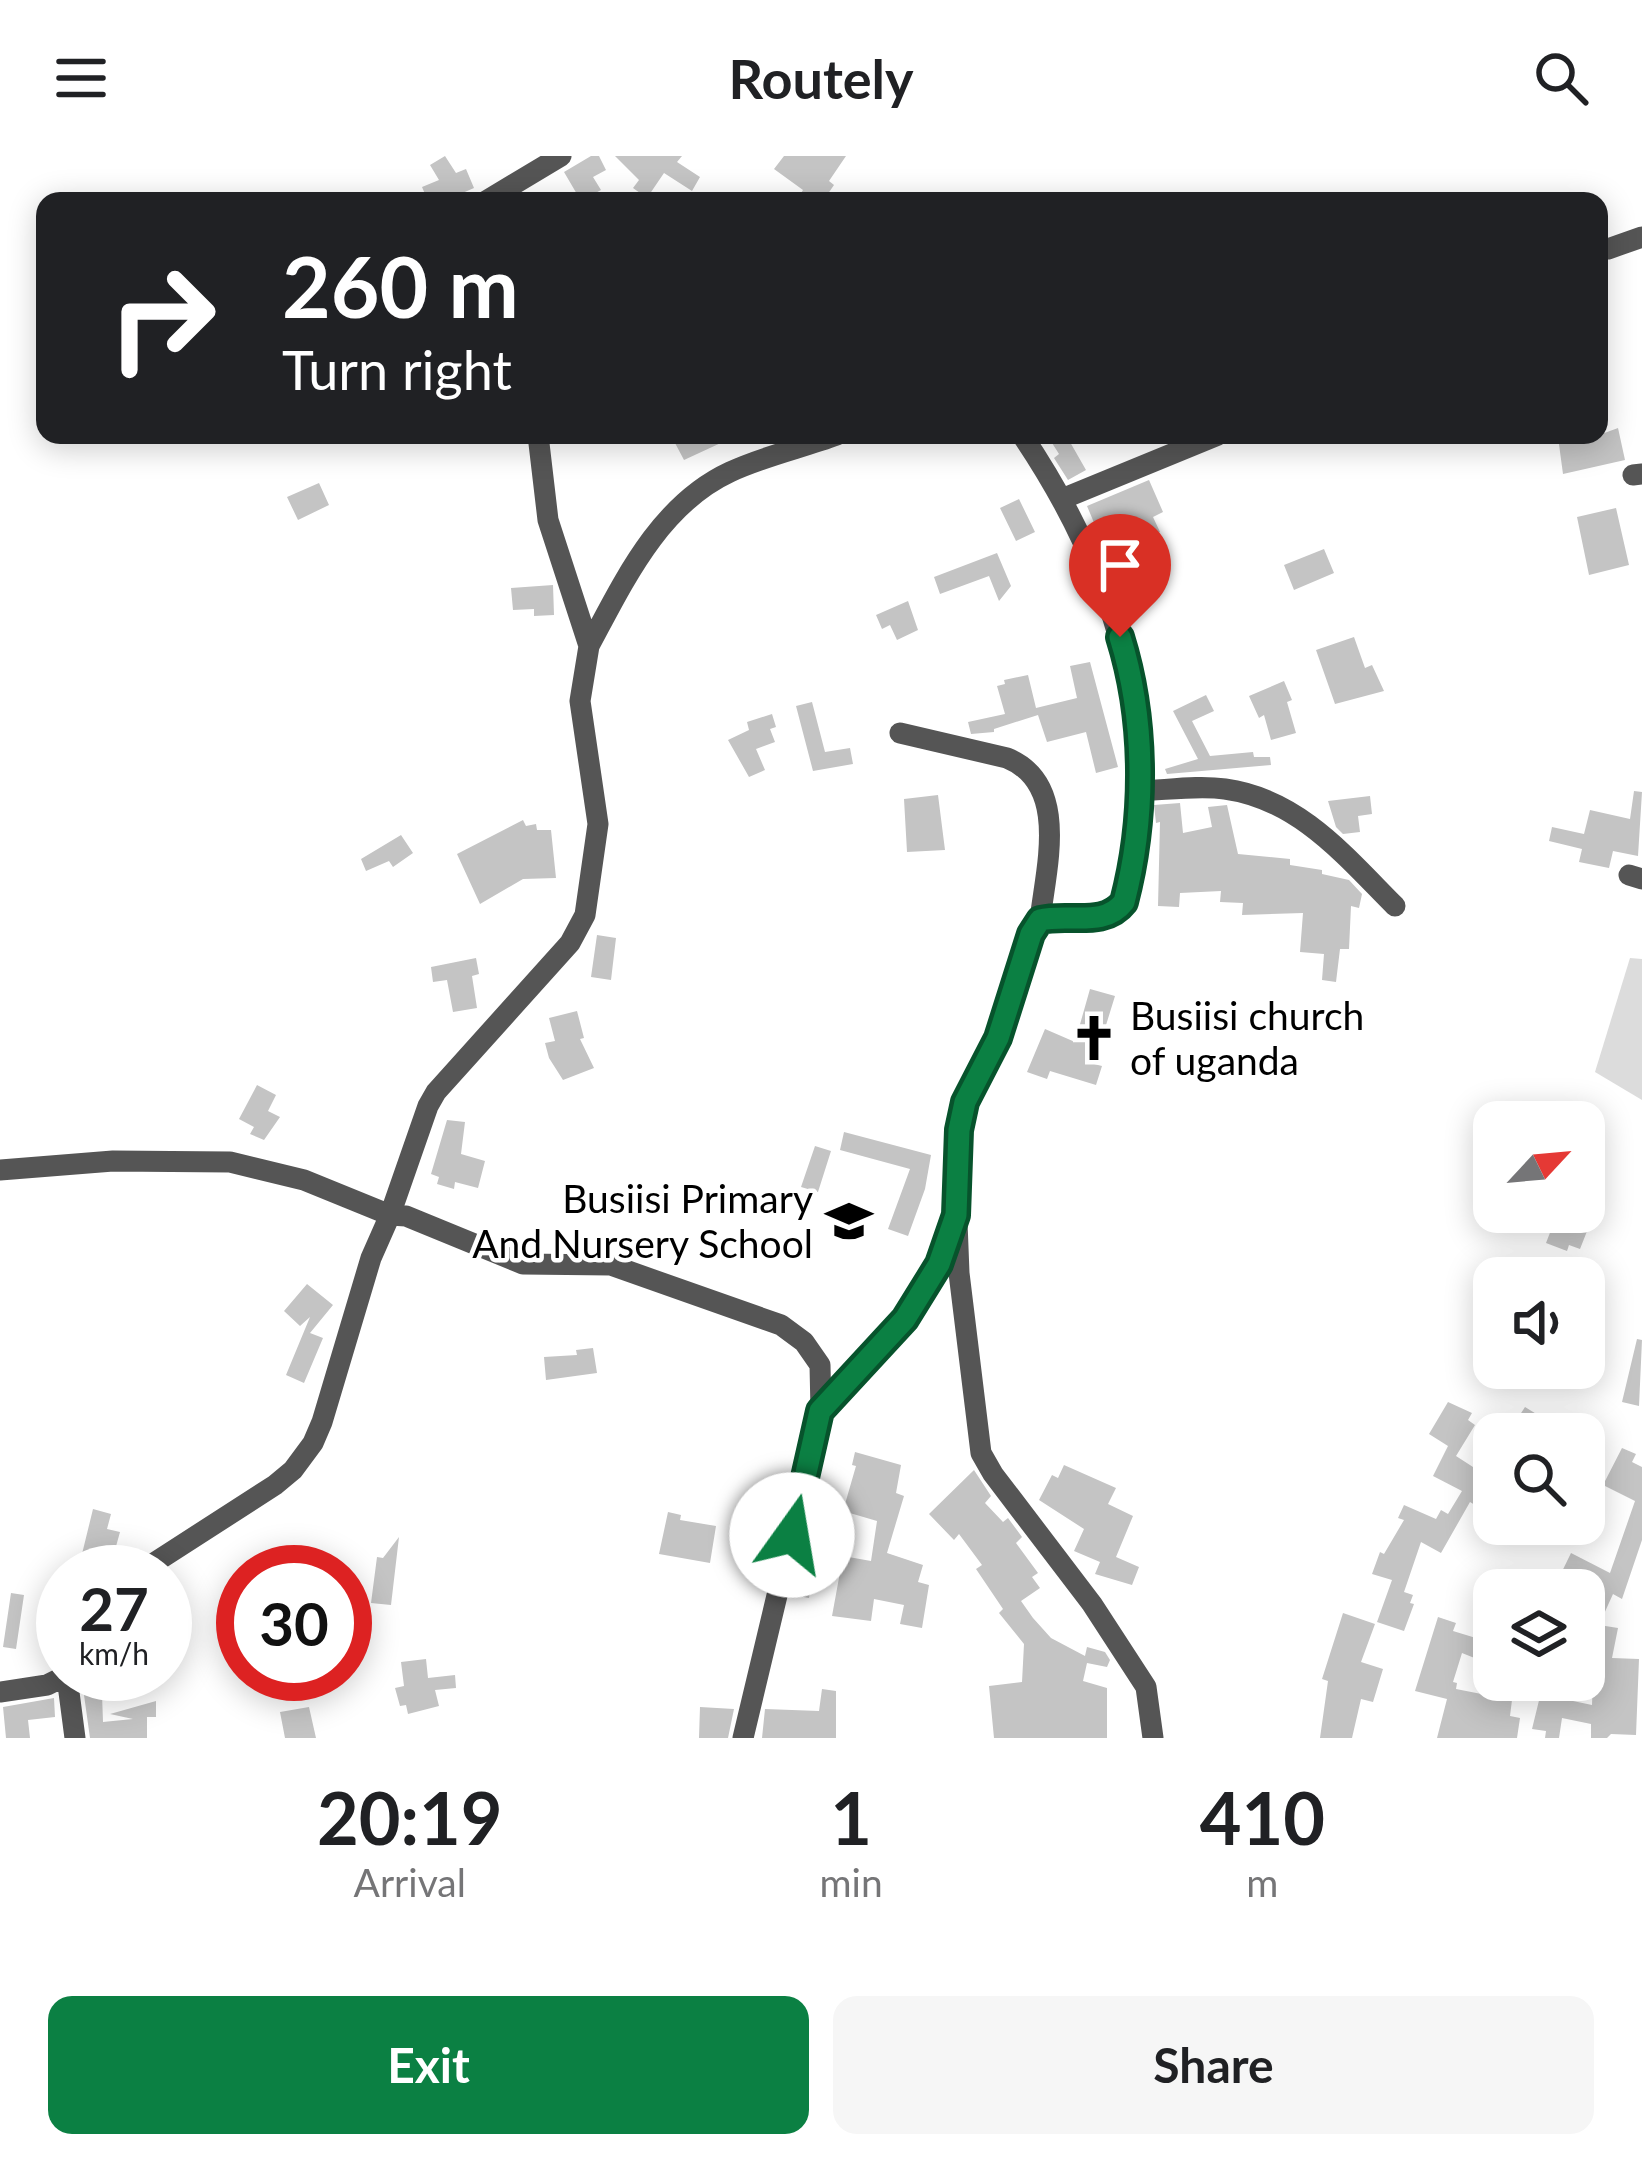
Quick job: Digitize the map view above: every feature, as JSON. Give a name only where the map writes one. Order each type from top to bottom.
[{"type":"street","points":[[501,192],[561,156]]},
{"type":"street","points":[[1608,249],[1642,237]]},
{"type":"street","points":[[540,444],[548,520],[589,646]]},
{"type":"street","points":[[183,1545],[255,1499],[303,1458],[322,1422],[352,1313],[436,1092],[570,943],[585,915],[598,824],[580,701],[589,646],[626,579],[682,504],[731,472],[811,444]]},
{"type":"street","points":[[1028,444],[1063,499],[1129,665],[1138,729],[1139,791],[1127,889],[1119,909],[1103,918],[1040,920]]},
{"type":"street","points":[[1063,499],[1196,444]]},
{"type":"street","points":[[900,734],[1007,758],[1021,764],[1042,789],[1050,823],[1040,920],[1031,934],[998,1038],[965,1102],[959,1130],[956,1215],[961,1295],[981,1453],[1092,1604],[1146,1687],[1154,1738]]},
{"type":"street","points":[[1139,791],[1224,789],[1280,806],[1331,841],[1395,907]]},
{"type":"street","points":[[0,1170],[135,1161],[230,1162],[304,1180],[523,1264],[611,1265],[781,1325],[804,1342],[820,1366],[820,1411],[743,1738]]},
{"type":"street","points":[[820,1411],[923,1294],[956,1215]]},
{"type":"street","points":[[0,1692],[36,1687]]},
{"type":"street","points":[[71,1701],[75,1738]]},
{"type":"shaded area","points":[[1630,958],[1642,959],[1642,1100],[1595,1072]]},
{"type":"building","points":[[445,156],[456,173],[466,169],[474,188],[424,192],[422,187],[439,180],[430,165]]},
{"type":"building","points":[[591,156],[599,156],[606,170],[593,177],[601,190],[597,192],[576,192],[564,172]]},
{"type":"building","points":[[615,156],[682,156],[677,162],[700,177],[692,191],[664,173],[651,192],[633,188],[639,180]]},
{"type":"building","points":[[784,156],[846,156],[829,181],[834,185],[829,192],[802,192],[774,169]]},
{"type":"building","points":[[1618,428],[1625,460],[1563,474],[1559,444],[1608,444],[1608,432]]},
{"type":"building","points":[[676,444],[719,444],[684,460]]},
{"type":"building","points":[[1053,444],[1071,444],[1086,470],[1068,480],[1054,458],[1059,454]]},
{"type":"building","points":[[1149,480],[1163,512],[1153,517],[1160,532],[1111,550],[1087,506]]},
{"type":"building","points":[[319,483],[329,505],[298,520],[287,497]]},
{"type":"building","points":[[1019,499],[1035,532],[1016,541],[1000,508]]},
{"type":"building","points":[[1616,508],[1629,565],[1589,575],[1577,517]]},
{"type":"building","points":[[1324,549],[1334,573],[1294,590],[1284,565]]},
{"type":"building","points":[[997,553],[1011,586],[999,601],[989,576],[940,594],[934,577]]},
{"type":"building","points":[[553,585],[554,615],[513,610],[511,588]]},
{"type":"building","points":[[908,601],[918,630],[897,640],[890,625],[882,629],[876,615]]},
{"type":"building","points":[[1354,637],[1365,668],[1372,665],[1384,691],[1335,704],[1316,650]]},
{"type":"building","points":[[1090,662],[1118,767],[1096,773],[1086,732],[1047,742],[1038,715],[994,732],[971,734],[968,722],[1005,714],[997,686],[1005,684],[1004,680],[1028,675],[1036,708],[1077,698],[1070,666]]},
{"type":"building","points":[[1284,681],[1296,733],[1271,740],[1264,715],[1259,718],[1249,696]]},
{"type":"building","points":[[1206,695],[1214,711],[1192,721],[1210,756],[1253,752],[1254,757],[1270,757],[1271,765],[1167,774],[1165,769],[1198,759],[1173,711]]},
{"type":"building","points":[[812,702],[825,752],[850,748],[853,764],[813,771],[796,706]]},
{"type":"building","points":[[772,714],[775,742],[756,749],[765,770],[749,777],[728,740],[749,730],[747,722]]},
{"type":"building","points":[[1634,791],[1642,792],[1638,856],[1613,851],[1609,868],[1579,862],[1582,849],[1549,841],[1552,827],[1584,834],[1590,810],[1630,819]]},
{"type":"building","points":[[938,795],[945,850],[907,852],[904,799]]},
{"type":"building","points":[[1370,796],[1372,814],[1358,816],[1360,832],[1343,834],[1328,801]]},
{"type":"building","points":[[1180,803],[1183,833],[1212,827],[1208,807],[1227,805],[1238,854],[1290,859],[1290,865],[1349,880],[1362,894],[1359,908],[1351,906],[1349,949],[1340,949],[1336,982],[1322,980],[1324,954],[1300,952],[1303,913],[1242,915],[1243,903],[1220,902],[1221,891],[1180,893],[1179,907],[1158,906],[1160,822],[1156,823],[1154,805]]},
{"type":"building","points":[[523,820],[526,826],[536,824],[537,830],[551,830],[556,878],[523,879],[480,904],[457,854]]},
{"type":"building","points":[[401,835],[413,853],[393,867],[389,861],[366,871],[361,859]]},
{"type":"building","points":[[597,935],[616,938],[611,980],[591,977]]},
{"type":"building","points":[[476,958],[479,974],[472,976],[477,1008],[453,1012],[447,980],[433,982],[431,967]]},
{"type":"building","points":[[1090,989],[1115,996],[1094,1064],[1102,1066],[1096,1085],[1050,1071],[1047,1079],[1027,1072],[1045,1029],[1075,1042]]},
{"type":"building","points":[[577,1011],[584,1038],[580,1039],[594,1068],[563,1080],[545,1043],[555,1041],[549,1018]]},
{"type":"building","points":[[257,1085],[276,1095],[268,1111],[280,1117],[264,1140],[250,1134],[254,1127],[239,1119]]},
{"type":"building","points":[[447,1120],[465,1122],[461,1154],[485,1161],[478,1188],[455,1182],[454,1189],[437,1184],[439,1177],[431,1174]]},
{"type":"building","points":[[844,1132],[931,1155],[908,1236],[888,1229],[910,1169],[840,1150]]},
{"type":"building","points":[[815,1146],[831,1151],[818,1192],[801,1187]]},
{"type":"building","points":[[1550,1233],[1586,1233],[1580,1249],[1569,1245],[1567,1251],[1546,1243]]},
{"type":"building","points":[[307,1284],[333,1305],[310,1333],[323,1338],[304,1383],[286,1375],[310,1317],[300,1326],[284,1311]]},
{"type":"building","points":[[1637,1339],[1642,1340],[1639,1406],[1622,1402]]},
{"type":"building","points":[[593,1348],[597,1373],[546,1380],[544,1357],[577,1355],[576,1350]]},
{"type":"building","points":[[1448,1402],[1472,1413],[1468,1420],[1473,1428],[1456,1456],[1473,1467],[1473,1504],[1441,1553],[1421,1542],[1404,1592],[1413,1595],[1410,1603],[1414,1604],[1404,1631],[1377,1622],[1392,1580],[1372,1574],[1380,1552],[1384,1554],[1404,1520],[1398,1518],[1404,1505],[1436,1519],[1441,1510],[1448,1514],[1462,1491],[1433,1476],[1448,1446],[1429,1434]]},
{"type":"building","points":[[1622,1448],[1636,1454],[1632,1462],[1642,1467],[1642,1540],[1622,1599],[1613,1594],[1605,1612],[1605,1570],[1610,1573],[1635,1501],[1605,1486]]},
{"type":"building","points":[[855,1452],[901,1465],[896,1493],[904,1496],[887,1553],[923,1565],[918,1582],[929,1585],[922,1628],[900,1624],[904,1605],[874,1599],[871,1621],[832,1616],[843,1556],[871,1561],[877,1521],[843,1511],[856,1466],[852,1465]]},
{"type":"building","points":[[1064,1465],[1116,1488],[1108,1504],[1133,1516],[1116,1557],[1139,1567],[1132,1585],[1095,1574],[1100,1562],[1074,1551],[1084,1529],[1039,1500],[1052,1475],[1058,1478]]},
{"type":"building","points":[[974,1470],[991,1496],[985,1503],[1003,1522],[1008,1518],[1022,1537],[1016,1543],[1038,1573],[1032,1577],[1040,1588],[1021,1601],[1033,1618],[1051,1638],[1085,1656],[1087,1647],[1105,1652],[1110,1660],[1107,1667],[1087,1663],[1083,1681],[1107,1688],[1107,1738],[994,1738],[989,1686],[1022,1682],[1024,1644],[999,1613],[1003,1609],[976,1569],[982,1565],[959,1534],[954,1540],[929,1514]]},
{"type":"building","points":[[93,1509],[111,1514],[107,1529],[120,1532],[116,1545],[84,1545]]},
{"type":"building","points":[[668,1512],[681,1515],[680,1520],[716,1526],[710,1563],[659,1554]]},
{"type":"building","points":[[399,1537],[391,1605],[372,1603],[377,1557],[383,1558]]},
{"type":"building","points":[[804,1548],[817,1550],[809,1598],[793,1595]]},
{"type":"building","points":[[1571,1553],[1602,1569],[1563,1569]]},
{"type":"building","points":[[11,1593],[24,1595],[16,1649],[3,1647]]},
{"type":"building","points":[[1343,1613],[1375,1624],[1361,1662],[1383,1669],[1373,1702],[1361,1699],[1352,1738],[1320,1738],[1328,1681],[1322,1679]]},
{"type":"building","points":[[1438,1617],[1456,1623],[1453,1631],[1473,1637],[1473,1657],[1462,1653],[1453,1682],[1456,1689],[1473,1692],[1473,1701],[1512,1701],[1510,1716],[1520,1718],[1517,1738],[1437,1738],[1447,1699],[1415,1691]]},
{"type":"building","points":[[1605,1626],[1618,1628],[1612,1658],[1639,1659],[1636,1735],[1591,1738],[1591,1724],[1562,1718],[1559,1738],[1545,1738],[1546,1731],[1532,1729],[1539,1701],[1592,1705],[1592,1701],[1605,1701]]},
{"type":"building","points":[[426,1659],[428,1678],[455,1675],[456,1688],[435,1690],[439,1706],[408,1714],[395,1688],[404,1686],[401,1662]]},
{"type":"building","points":[[822,1689],[836,1691],[836,1738],[762,1738],[765,1709],[819,1711]]},
{"type":"building","points":[[54,1701],[55,1717],[28,1720],[30,1738],[6,1738],[3,1707]]},
{"type":"building","points":[[85,1701],[102,1701],[103,1722],[133,1719],[110,1714],[156,1701],[156,1717],[147,1717],[147,1738],[90,1738]]},
{"type":"building","points":[[309,1707],[316,1738],[285,1738],[280,1712]]},
{"type":"building","points":[[700,1707],[734,1709],[728,1738],[699,1738]]},
{"type":"place","name":"Busiisi church of uganda","points":[[1094,1038]]},
{"type":"place","name":"Busiisi Primary And Nursery School","points":[[849,1221]]},
{"type":"route","points":[[792,1535],[820,1411],[905,1319],[939,1264],[956,1215],[959,1130],[965,1102],[998,1038],[1031,934],[1040,920],[1103,918],[1124,902],[1139,791],[1135,696],[1120,637]]}]
